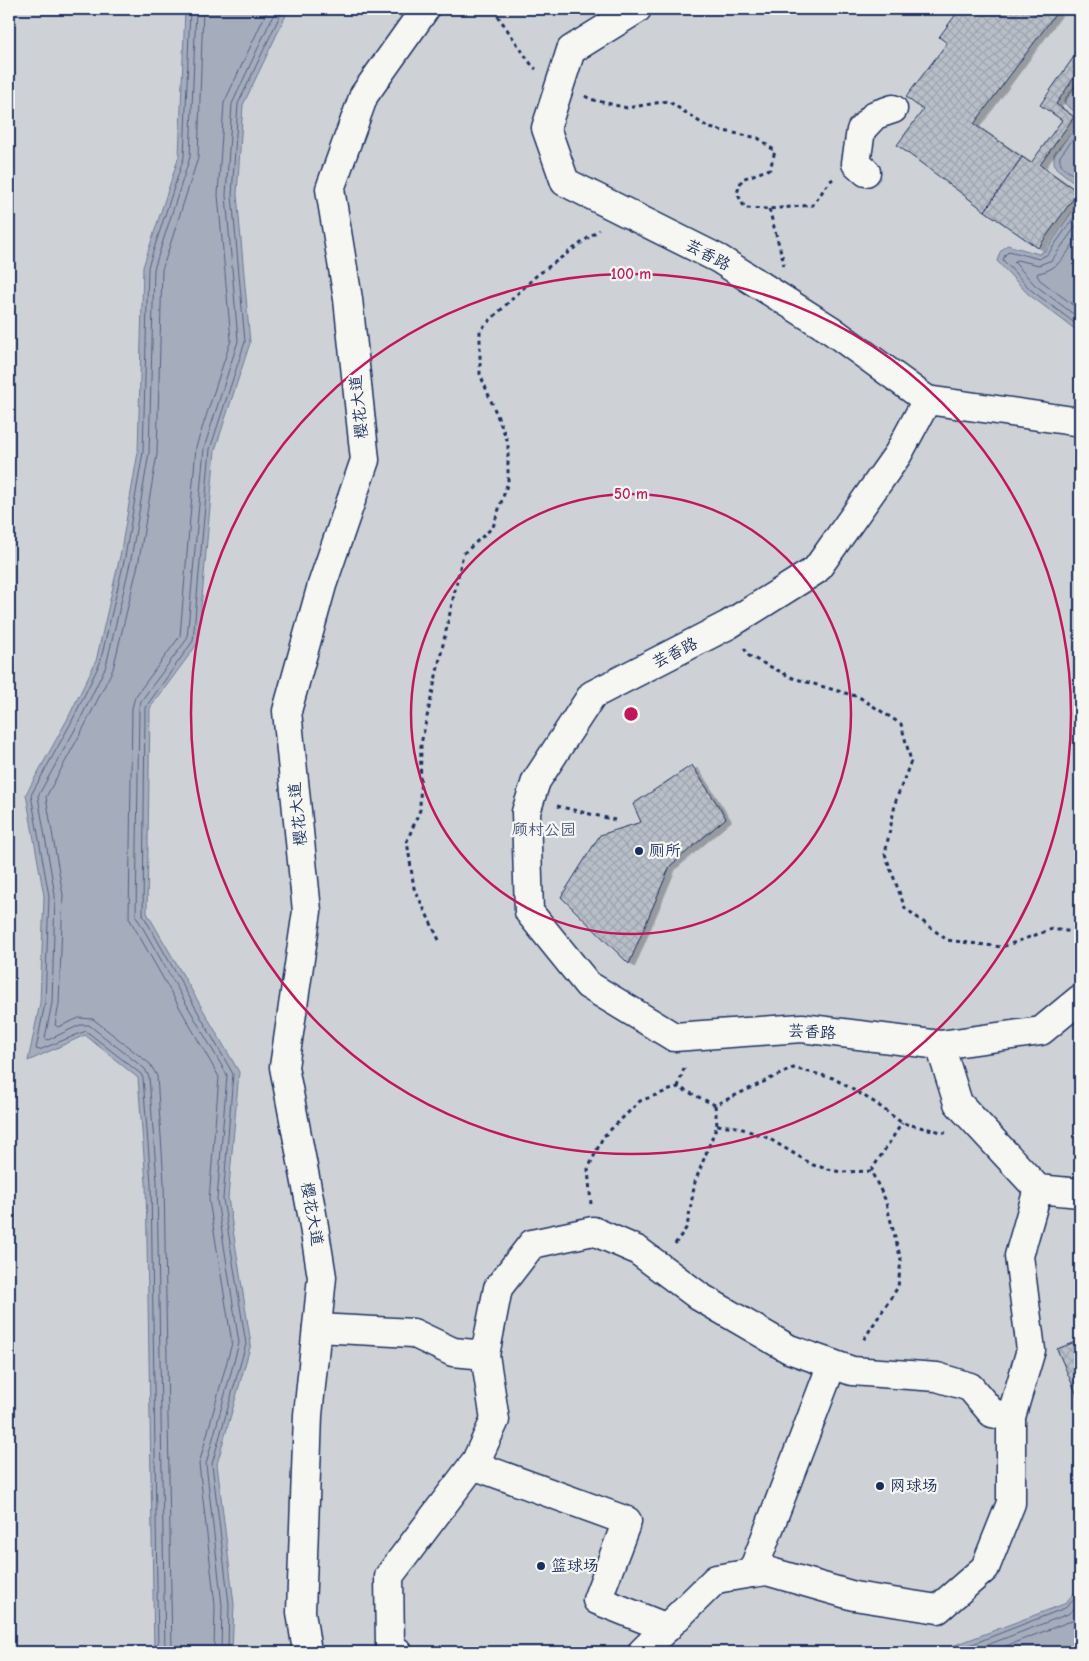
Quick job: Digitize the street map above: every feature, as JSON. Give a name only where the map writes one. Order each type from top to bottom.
[{"type":"street","name":"樱花大道","points":[[307,1652],[301,1612],[308,1415],[322,1277],[284,1067],[307,911],[287,711],[322,584],[365,460],[348,299],[330,189],[364,95],[425,9]]},
{"type":"street","name":"芸香路","points":[[637,9],[571,50],[546,128],[564,182],[718,259],[831,330],[927,400],[898,454],[816,570],[728,625],[592,695],[536,781],[526,812],[529,912],[588,985],[674,1037],[802,1028],[940,1045],[1041,1031],[1080,999]]},
{"type":"street","points":[[861,168],[861,130],[875,114],[893,109]]},
{"type":"street","points":[[927,400],[1080,422]]},
{"type":"street","points":[[940,1045],[958,1103],[1038,1189],[1080,1193]]},
{"type":"street","points":[[642,1652],[716,1579],[767,1571],[854,1596],[938,1609],[985,1568],[1011,1503],[1011,1417],[1031,1350],[1019,1256],[1038,1189]]},
{"type":"street","points":[[398,1652],[390,1645],[389,1576],[473,1465],[495,1420],[485,1355],[498,1288],[532,1244],[593,1231],[637,1250],[700,1297],[788,1348],[842,1367],[937,1377],[970,1387],[992,1412],[1011,1417]]},
{"type":"street","points":[[317,1328],[413,1333],[452,1352],[485,1355]]},
{"type":"street","points":[[752,1573],[842,1367]]},
{"type":"street","points":[[473,1465],[627,1521],[597,1600],[667,1628]]},
{"type":"path","points":[[493,9],[533,67],[562,78],[590,99],[627,108],[668,101],[709,128],[758,138],[776,150],[770,170],[742,179],[737,193],[745,208],[769,209],[813,205],[829,182],[861,168]]},
{"type":"path","points":[[439,940],[414,888],[407,841],[420,810],[421,744],[463,554],[493,527],[508,482],[508,442],[480,374],[480,330],[536,276],[602,228],[613,207]]},
{"type":"path","points":[[769,209],[784,263],[775,294]]},
{"type":"path","points":[[728,625],[749,656],[793,678],[859,697],[901,724],[911,761],[896,800],[885,854],[905,908],[948,940],[1002,947],[1052,929],[1080,934]]},
{"type":"path","points":[[536,781],[556,805],[615,820]]},
{"type":"path","points":[[715,1105],[793,1068],[833,1078],[874,1102],[902,1123],[958,1136],[983,1130]]},
{"type":"path","points":[[593,1231],[588,1169],[603,1137],[640,1101],[678,1087],[715,1105]]},
{"type":"path","points":[[661,1268],[686,1227],[695,1182],[717,1125],[715,1105]]},
{"type":"path","points":[[871,1171],[902,1123]]},
{"type":"path","points":[[717,1125],[736,1127],[768,1138],[812,1165],[840,1172],[871,1171]]},
{"type":"path","points":[[842,1367],[857,1349],[898,1287],[901,1260],[885,1199],[871,1171]]},
{"type":"green space","name":"顾村公园","points":[[9,9],[1080,9],[1080,1652],[9,1652]]},
{"type":"water","points":[[185,9],[289,9],[243,105],[237,194],[250,343],[215,450],[198,643],[150,708],[147,913],[239,1072],[228,1198],[251,1344],[217,1464],[234,1604],[232,1652],[154,1652],[146,1183],[138,1078],[85,1035],[28,1061],[40,1003],[44,896],[26,794],[67,720],[96,661],[120,556],[138,452],[143,267],[179,156]]},
{"type":"water","points":[[1080,79],[1080,118],[1064,103]]},
{"type":"water","points":[[1080,118],[1080,187],[1056,168],[1054,154],[1078,125]]},
{"type":"water","points":[[1080,200],[1080,333],[1028,294],[997,261],[1000,252],[1007,245],[1039,254],[1046,250]]},
{"type":"water","points":[[1080,1587],[1080,1652],[937,1652],[1064,1604]]},
{"type":"building","points":[[960,9],[1059,9],[974,124],[1022,157],[985,211],[897,145],[923,110],[906,97],[947,43],[939,37]]},
{"type":"building","points":[[1080,48],[1080,69],[1056,104],[1074,117],[1040,165],[1078,192],[1038,248],[985,211],[1022,157],[1031,163],[1062,120],[1040,105]]},
{"type":"building","name":"厕所","points":[[692,765],[726,818],[670,866],[629,964],[561,897],[600,835],[641,822],[633,804]]},
{"type":"building","points":[[1080,1340],[1080,1402],[1057,1349]]},
{"type":"place","name":"厕所","points":[[639,851]]},
{"type":"place","name":"网球场","points":[[880,1486]]},
{"type":"place","name":"篮球场","points":[[541,1566]]}]
